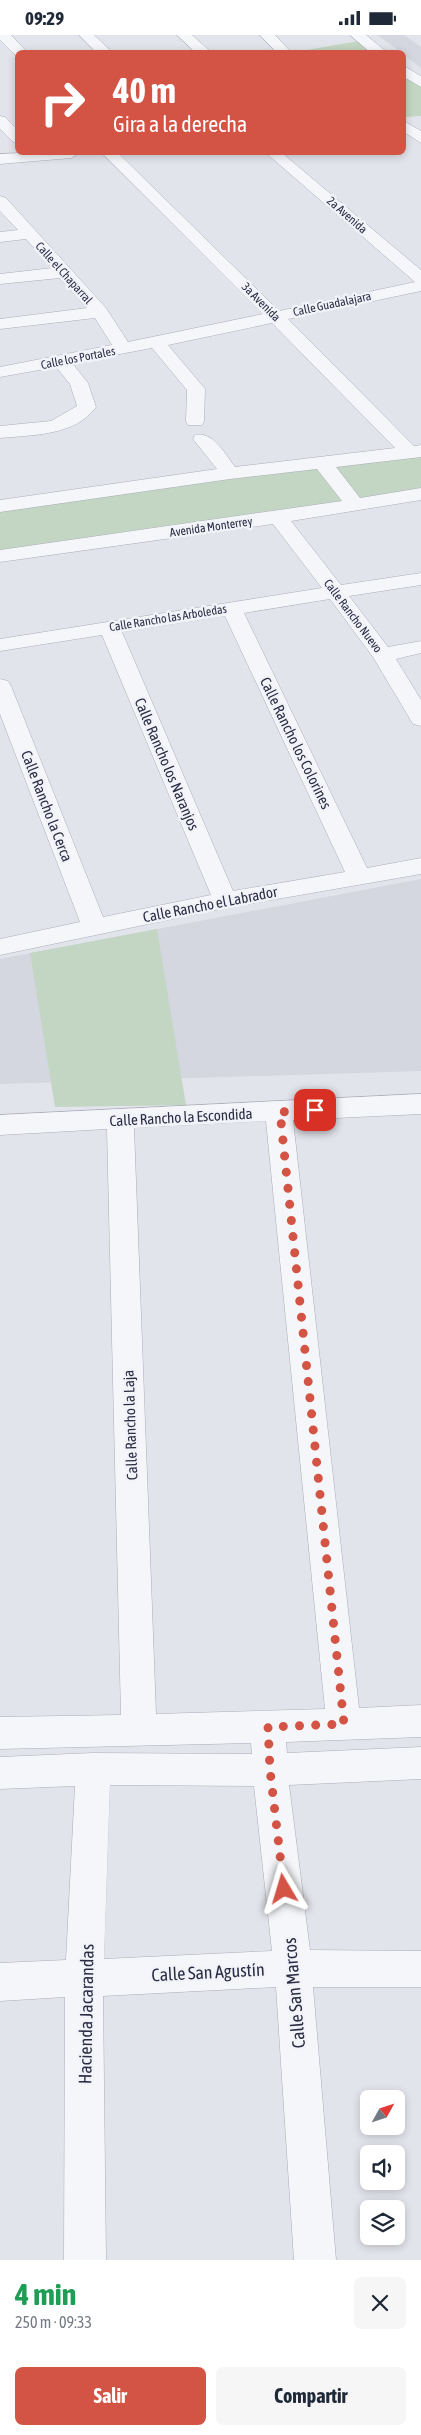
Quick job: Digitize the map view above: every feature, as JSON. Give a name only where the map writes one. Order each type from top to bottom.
[{"type":"street","points":[[3,35],[18,50]]},
{"type":"street","points":[[86,35],[103,50]]},
{"type":"street","points":[[184,35],[202,50]]},
{"type":"street","points":[[267,35],[277,50]]},
{"type":"street","points":[[357,35],[377,50]]},
{"type":"street","points":[[406,72],[421,83]]},
{"type":"street","points":[[406,120],[421,118]]},
{"type":"street","points":[[0,120],[15,136]]},
{"type":"street","points":[[406,127],[421,138]]},
{"type":"street","points":[[0,159],[26,155]]},
{"type":"street","name":"3a Avenida","points":[[112,155],[416,452]]},
{"type":"street","name":"2a Avenida","points":[[275,155],[421,279]]},
{"type":"street","name":"Calle el Chaparral","points":[[0,201],[100,312],[123,349]]},
{"type":"street","points":[[0,237],[29,234]]},
{"type":"street","points":[[0,279],[64,272]]},
{"type":"street","name":"Calle Guadalajara","points":[[156,342],[421,286]]},
{"type":"street","points":[[0,324],[100,312]]},
{"type":"street","points":[[156,342],[196,389],[199,430],[230,473]]},
{"type":"street","name":"Calle los Portales","points":[[0,372],[156,342]]},
{"type":"street","points":[[0,433],[59,425],[74,419],[87,407],[79,383],[61,361]]},
{"type":"street","points":[[0,506],[230,473],[416,452]]},
{"type":"street","points":[[323,463],[355,505]]},
{"type":"street","name":"Avenida Monterrey","points":[[0,556],[421,495]]},
{"type":"street","name":"Calle Rancho Nuevo","points":[[278,517],[383,655],[421,719]]},
{"type":"street","name":"Calle Rancho las Arboledas","points":[[0,645],[421,579]]},
{"type":"street","name":"Calle Rancho los Colorines","points":[[232,609],[360,876]]},
{"type":"street","name":"Calle Rancho los Naranjos","points":[[109,627],[225,900]]},
{"type":"street","points":[[383,655],[421,647]]},
{"type":"street","name":"Calle Rancho la Cerca","points":[[0,686],[94,926]]},
{"type":"street","name":"Calle Rancho el Labrador","points":[[0,947],[225,900],[421,866]]},
{"type":"street","name":"Calle Rancho la Escondida","points":[[0,1125],[421,1105]]},
{"type":"street","points":[[280,1112],[344,1724]]},
{"type":"street","name":"Calle Rancho la Laja","points":[[120,1120],[139,1730]]},
{"type":"street","points":[[0,1733],[268,1727],[421,1721]]},
{"type":"street","name":"Calle San Marcos","points":[[268,1727],[270,1770],[293,1968],[315,2260]]},
{"type":"street","points":[[0,1773],[93,1769],[270,1770],[421,1763]]},
{"type":"street","name":"Hacienda Jacarandas","points":[[85,2260],[84,1979],[93,1769]]},
{"type":"street","name":"Calle San Agustín","points":[[0,1982],[293,1968],[421,1969]]},
{"type":"shaded area","points":[[377,35],[404,35],[421,47],[421,68],[406,57],[406,50],[398,50]]},
{"type":"shaded area","points":[[421,879],[421,1071],[0,1084],[0,959]]},
{"type":"green space","points":[[359,41],[371,50],[306,50]]},
{"type":"green space","points":[[406,76],[421,87],[421,116],[406,117]]},
{"type":"green space","points":[[421,450],[421,496],[0,555],[0,507]]},
{"type":"green space","points":[[157,929],[186,1105],[55,1107],[30,953]]},
{"type":"route","points":[[284,1889],[270,1770],[268,1727],[344,1724],[280,1112],[315,1110]]}]
